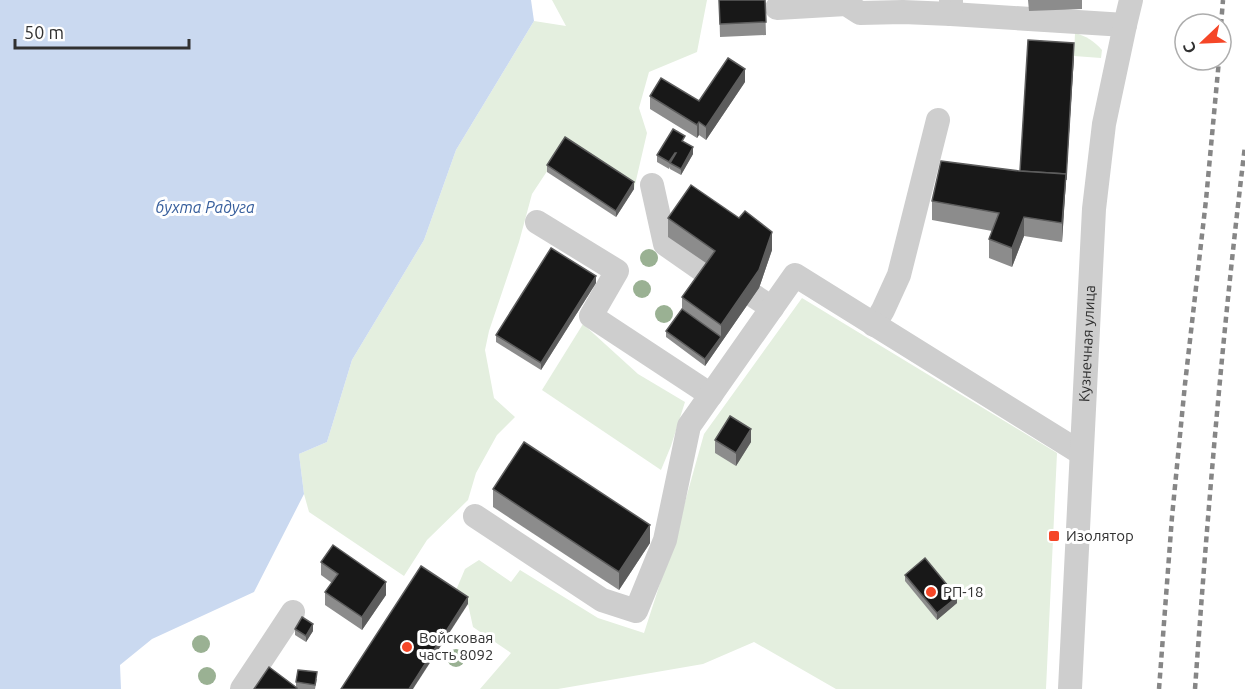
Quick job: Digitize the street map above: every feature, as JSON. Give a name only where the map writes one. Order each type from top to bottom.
[{"type":"street","name":"Кузнечная улица","points":[[1070,689],[1094,209],[1104,124],[1131,0]]},
{"type":"street","points":[[777,8],[846,4],[860,13],[903,12],[951,7],[1125,25]]},
{"type":"street","points":[[874,325],[899,275],[938,120]]},
{"type":"street","points":[[652,185],[665,244],[705,272],[712,272]]},
{"type":"street","points":[[537,222],[617,271],[591,316],[711,395]]},
{"type":"street","points":[[475,516],[602,600],[636,611],[665,540],[689,426],[711,395],[763,302],[795,275],[1081,453]]},
{"type":"street","points":[[242,689],[293,612]]},
{"type":"green space","points":[[552,0],[707,0],[697,52],[649,72],[639,108],[647,133],[634,189],[565,144],[532,194],[485,350],[494,398],[515,417],[497,435],[476,473],[468,500],[427,540],[404,576],[309,512],[304,494],[299,454],[327,442],[352,360],[424,240],[456,150],[534,21],[566,26]]},
{"type":"green space","points":[[1075,33],[1090,39],[1099,47],[1102,50],[1101,58],[1074,56]]},
{"type":"green space","points":[[802,298],[1057,453],[1046,689],[836,689],[754,642],[703,664],[558,689],[480,689],[511,653],[473,627],[468,604],[454,595],[465,569],[479,560],[511,582],[520,570],[598,618],[644,633],[676,534],[704,434]]},
{"type":"green space","points":[[583,324],[638,374],[685,402],[661,470],[542,390]]},
{"type":"water","name":"бухта Радуга","points":[[0,0],[531,0],[534,21],[456,150],[424,240],[352,360],[327,442],[299,454],[304,494],[254,592],[152,639],[120,665],[121,689],[0,689]]},
{"type":"building","points":[[719,0],[765,0],[766,22],[720,24]]},
{"type":"building","points":[[1028,40],[1074,43],[1066,180],[1066,174],[1020,171]]},
{"type":"building","points":[[728,58],[745,69],[706,127],[699,122],[697,125],[650,96],[661,78],[699,101]]},
{"type":"building","points":[[673,129],[685,136],[682,141],[693,147],[681,169],[670,163],[676,153],[669,162],[657,155]]},
{"type":"building","points":[[565,137],[634,182],[616,211],[547,165]]},
{"type":"building","points":[[941,161],[1019,171],[1066,174],[1062,223],[1024,217],[1012,248],[989,239],[999,213],[932,201]]},
{"type":"building","points":[[691,185],[739,218],[745,211],[772,232],[759,270],[721,325],[682,297],[715,251],[668,218]]},
{"type":"building","points":[[551,248],[596,276],[541,363],[496,335]]},
{"type":"building","points":[[682,309],[721,337],[705,359],[666,331]]},
{"type":"building","points":[[730,416],[751,429],[736,453],[715,440]]},
{"type":"building","points":[[524,442],[650,525],[619,572],[493,489]]},
{"type":"building","points":[[333,545],[386,582],[362,617],[325,592],[338,574],[321,562]]},
{"type":"building","name":"РП-18","points":[[925,558],[957,597],[937,613],[905,575]]},
{"type":"building","name":"Войсковая часть 8092","points":[[421,566],[468,597],[409,689],[341,689]]},
{"type":"building","points":[[302,617],[313,624],[306,636],[295,629]]},
{"type":"building","points":[[269,667],[297,688],[254,689]]},
{"type":"building","points":[[298,670],[317,672],[315,685],[296,682]]},
{"type":"railway","points":[[1222,12],[1223,0]]},
{"type":"railway","points":[[1159,689],[1172,517],[1218,72]]},
{"type":"railway","points":[[1195,689],[1217,417],[1245,146]]},
{"type":"place","name":"Изолятор","points":[[1054,536]]},
{"type":"place","name":"РП-18","points":[[931,592]]},
{"type":"place","name":"Войсковая часть 8092","points":[[407,647]]}]
